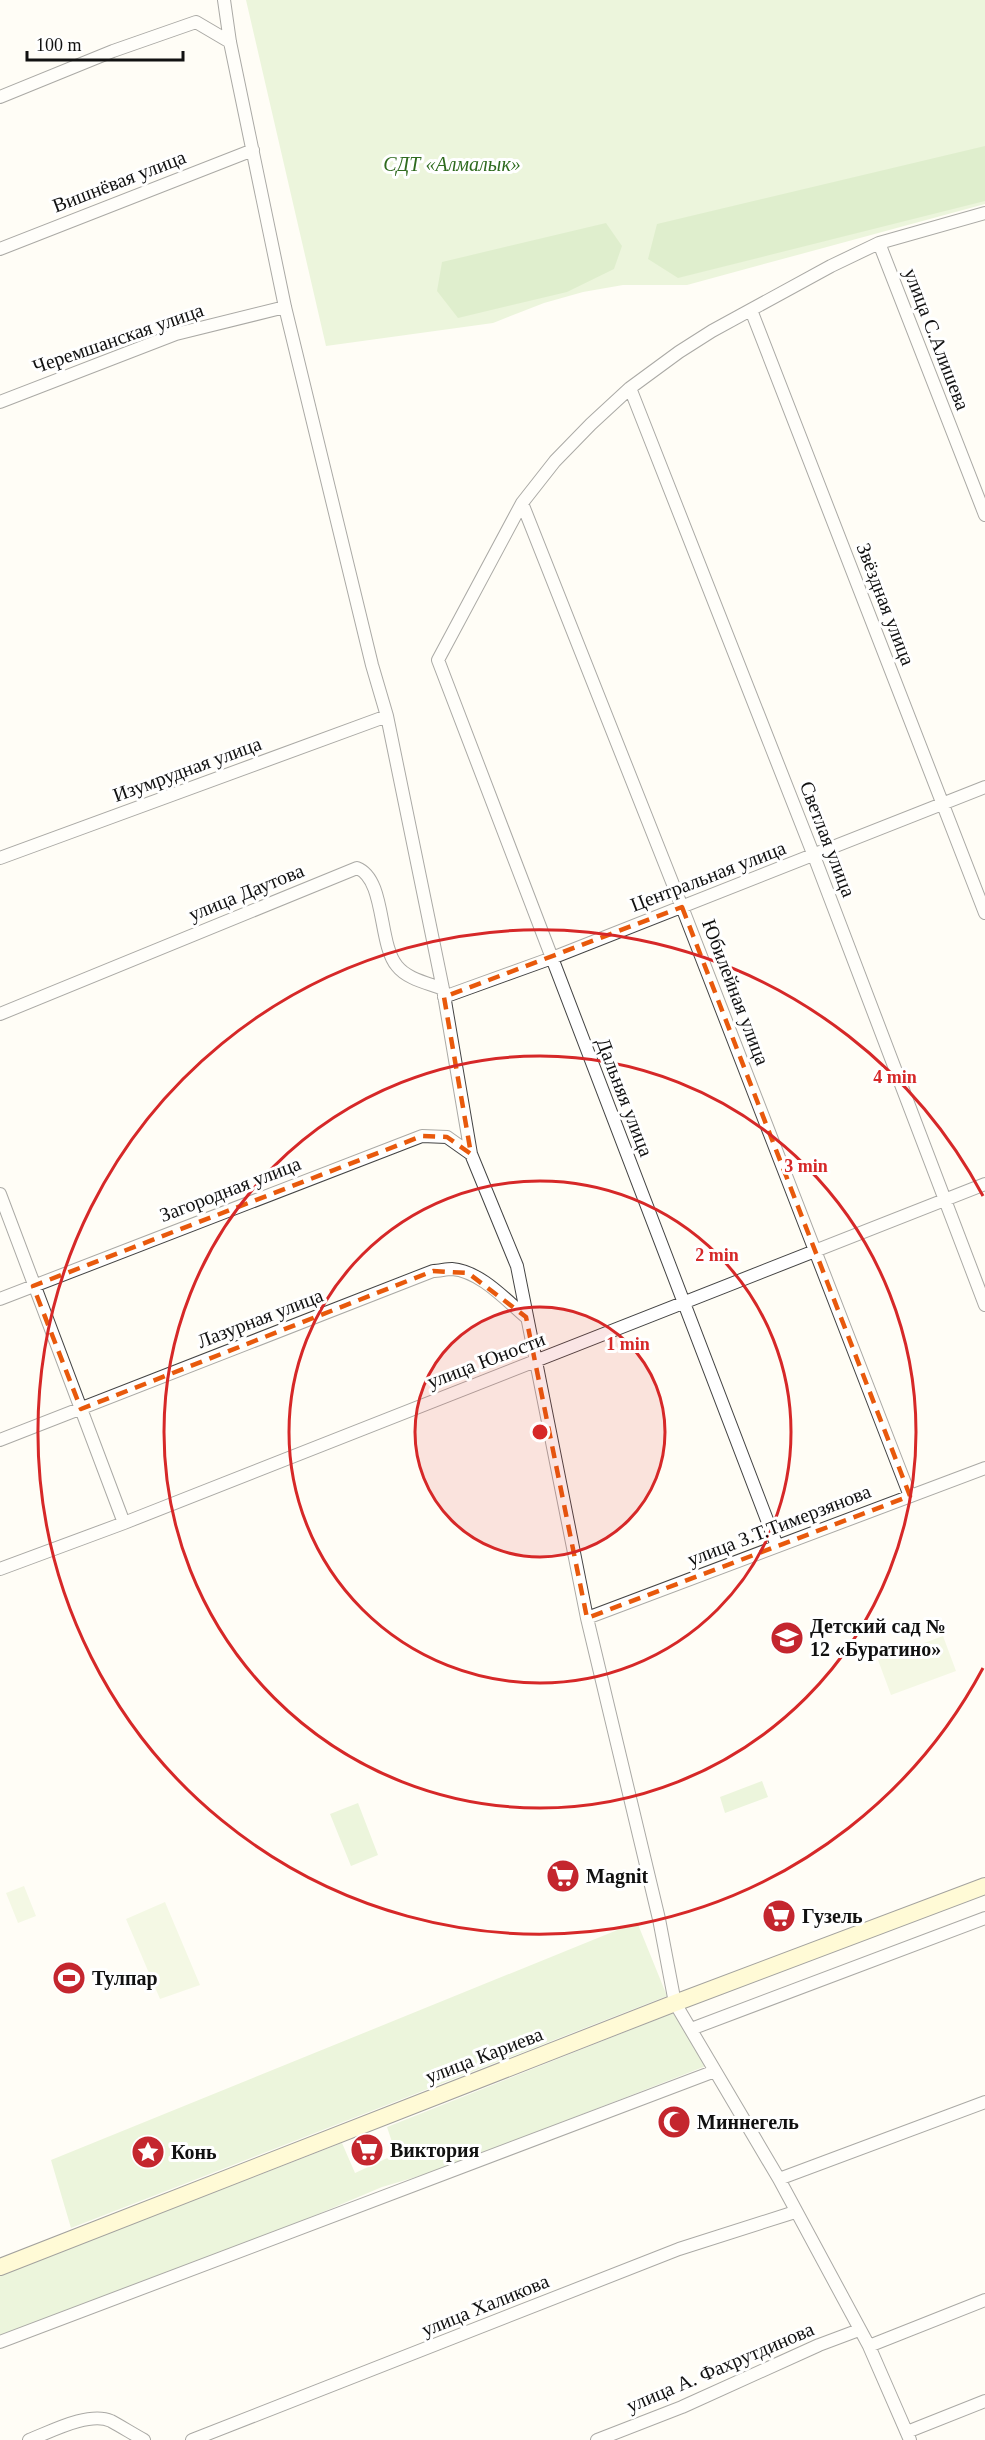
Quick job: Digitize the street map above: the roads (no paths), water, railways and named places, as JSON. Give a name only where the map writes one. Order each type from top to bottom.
[{"type":"main road","name":"улица Кариева","points":[[0,2267],[675,2003],[985,1886]]},
{"type":"street","points":[[224,0],[230,42],[285,307],[372,665],[387,716],[444,993],[471,1154],[517,1266],[587,1618],[659,1919],[675,2003],[779,2179],[869,2346],[908,2436],[985,2401]]},
{"type":"street","points":[[0,97],[113,51],[196,22],[230,42]]},
{"type":"street","name":"Вишнёвая улица","points":[[0,249],[253,150]]},
{"type":"street","points":[[522,503],[555,461],[591,424],[630,388],[679,352],[831,266],[879,243],[985,213]]},
{"type":"street","name":"улица С.Алишева","points":[[879,243],[985,515]]},
{"type":"street","name":"Черемшанская улица","points":[[0,402],[176,334],[285,307]]},
{"type":"street","name":"Звёздная улица","points":[[751,310],[985,913]]},
{"type":"street","name":"Светлая улица","points":[[630,388],[814,856],[985,1305]]},
{"type":"street","name":"Дальняя улица","points":[[522,503],[438,660],[682,1304],[777,1546]]},
{"type":"street","name":"Юбилейная улица","points":[[522,503],[682,907],[910,1496]]},
{"type":"street","name":"Изумрудная улица","points":[[0,858],[387,716]]},
{"type":"street","name":"Центральная улица","points":[[444,993],[552,958],[985,787]]},
{"type":"street","name":"улица Даутова","points":[[0,1014],[357,868],[370,877],[390,952],[398,968],[444,993]]},
{"type":"street","name":"Загородная улица","points":[[0,1299],[422,1136],[447,1137],[471,1154]]},
{"type":"street","name":"улица Юности","points":[[0,1569],[124,1523],[985,1184]]},
{"type":"street","points":[[0,1194],[124,1523]]},
{"type":"street","name":"Лазурная улица","points":[[0,1440],[433,1271],[452,1269],[468,1273],[526,1317]]},
{"type":"street","name":"улица З.Т.Тимерзянова","points":[[587,1618],[985,1468]]},
{"type":"street","points":[[691,2029],[985,1918]]},
{"type":"street","points":[[0,2342],[715,2071]]},
{"type":"street","points":[[779,2179],[985,2102]]},
{"type":"street","name":"улица Халикова","points":[[192,2440],[679,2249],[795,2212]]},
{"type":"street","points":[[869,2346],[985,2300]]},
{"type":"street","name":"улица А. Фахрутдинова","points":[[597,2440],[682,2407],[859,2330]]},
{"type":"street","points":[[29,2440],[86,2419],[99,2418],[110,2421],[144,2440]]},
{"type":"place","name":"Детский сад № 12 «Буратино»","points":[[787,1638]]},
{"type":"place","name":"Magnit","points":[[563,1876]]},
{"type":"place","name":"Гузель","points":[[779,1916]]},
{"type":"place","name":"Тулпар","points":[[69,1978]]},
{"type":"place","name":"Миннегель","points":[[674,2122]]},
{"type":"place","name":"Виктория","points":[[367,2150]]},
{"type":"place","name":"Конь","points":[[148,2152]]},
{"type":"park label","name":"СДТ «Алмалык»","points":[[452,164]]}]
